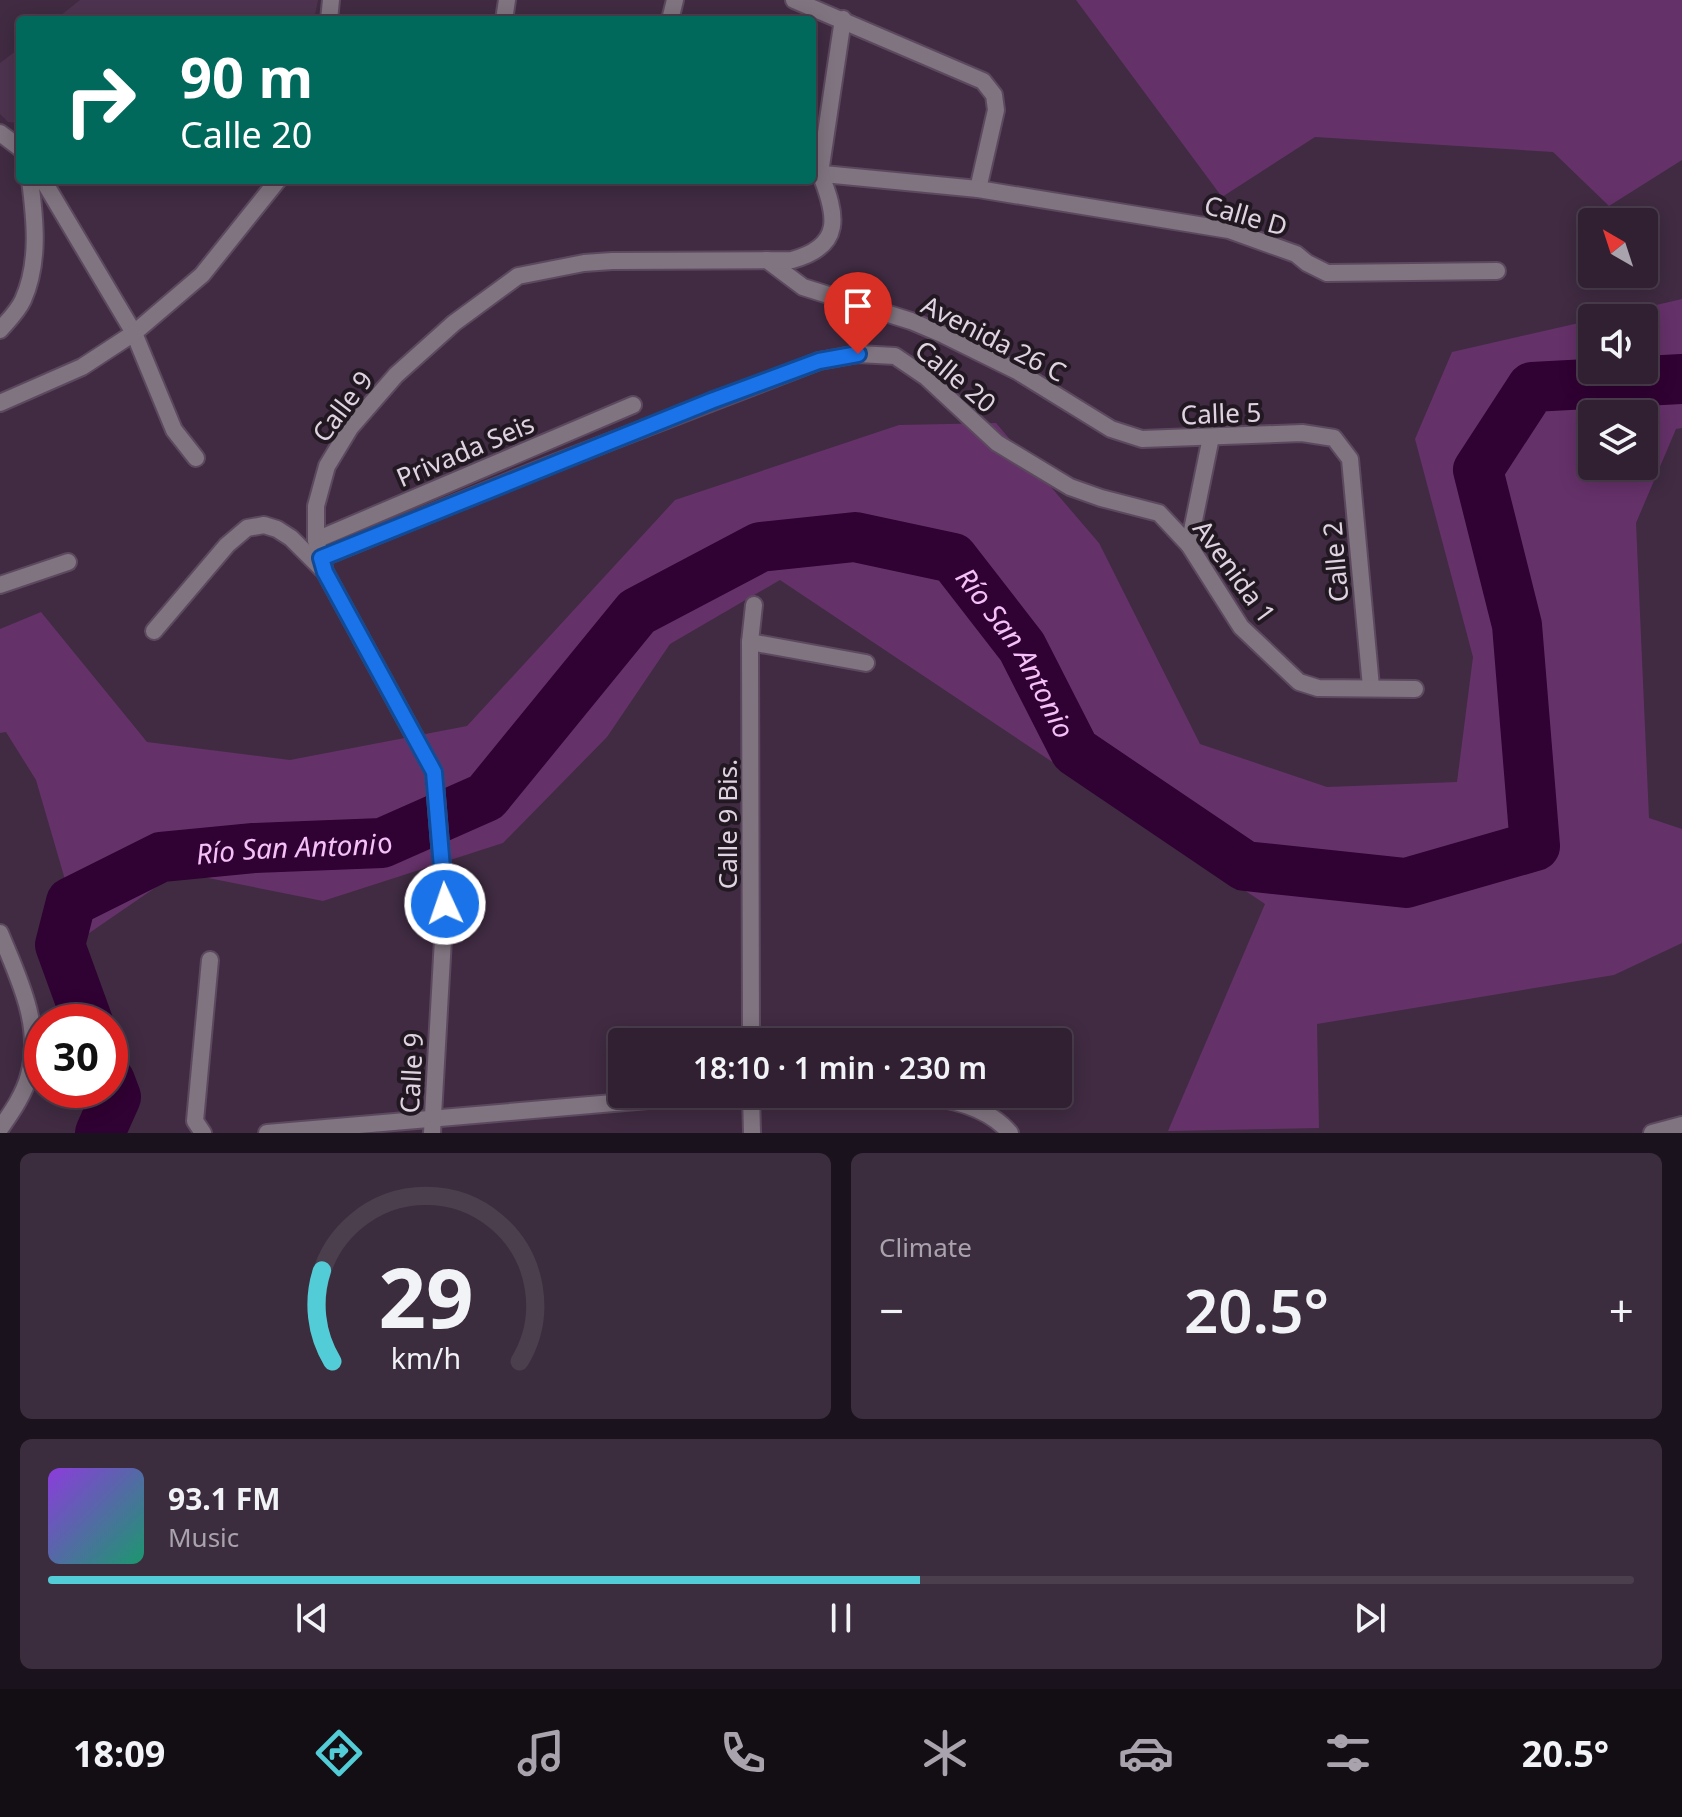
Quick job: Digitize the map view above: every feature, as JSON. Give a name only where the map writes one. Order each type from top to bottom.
[{"type":"street","points":[[794,0],[983,81],[994,95],[996,110],[978,189]]},
{"type":"street","points":[[816,173],[843,19]]},
{"type":"street","name":"Calle D","points":[[816,173],[978,189],[1229,230],[1296,254],[1327,273],[1497,271]]},
{"type":"street","name":"Calle 9","points":[[432,1125],[445,904],[434,772],[323,565],[316,540],[316,506],[327,466],[350,428],[396,375],[442,333],[518,276],[598,262],[792,260],[811,255],[825,243],[834,222],[834,211],[816,173]]},
{"type":"street","points":[[0,330],[22,302],[31,276],[35,216],[31,184]]},
{"type":"street","points":[[45,184],[134,333],[174,430],[196,458]]},
{"type":"street","points":[[0,403],[82,367],[134,333],[202,275],[275,184]]},
{"type":"street","name":"Avenida 26 C","points":[[765,259],[803,287],[911,321],[956,341],[1017,371],[1111,429]]},
{"type":"street","name":"Calle 20","points":[[323,565],[711,401],[819,361],[858,354],[895,356],[926,377],[997,443],[1070,487],[1101,498]]},
{"type":"street","name":"Privada Seis","points":[[316,540],[633,405]]},
{"type":"street","name":"Calle 5","points":[[1111,429],[1142,439],[1302,433],[1334,438]]},
{"type":"street","points":[[1189,545],[1211,437]]},
{"type":"street","name":"Calle 2","points":[[1334,438],[1350,459],[1371,687]]},
{"type":"street","name":"Avenida 1","points":[[1101,498],[1159,513],[1189,545],[1241,627],[1299,682],[1318,688],[1415,689]]},
{"type":"street","points":[[154,631],[227,545],[247,528],[264,525],[277,529],[323,565]]},
{"type":"street","points":[[0,585],[68,562]]},
{"type":"street","name":"Calle 9 Bis.","points":[[751,1028],[750,642],[754,605]]},
{"type":"street","points":[[750,642],[866,663]]},
{"type":"street","points":[[0,933],[25,995],[32,1033],[30,1075],[18,1102],[0,1129]]},
{"type":"street","points":[[203,1133],[195,1121],[210,960]]},
{"type":"street","points":[[267,1133],[432,1125],[608,1106]]},
{"type":"street","points":[[751,1108],[752,1133]]},
{"type":"street","points":[[972,1108],[998,1119],[1010,1133]]},
{"type":"street","points":[[1652,1133],[1682,1125]]},
{"type":"shaded area","points":[[80,0],[318,0],[315,16],[60,16]]},
{"type":"shaded area","points":[[1076,0],[1682,0],[1682,160],[1609,206],[1553,152],[1315,137],[1222,197]]},
{"type":"shaded area","points":[[16,51],[16,123],[8,122],[0,114],[0,63]]},
{"type":"shaded area","points":[[1682,299],[1682,428],[1676,429],[1658,471],[1658,400],[1578,400],[1578,480],[1654,480],[1636,523],[1649,818],[1682,829],[1682,943],[1614,975],[1317,1024],[1319,1128],[1168,1131],[1265,904],[780,580],[670,644],[607,737],[503,843],[323,901],[178,872],[82,938],[36,780],[6,732],[0,733],[0,629],[41,612],[147,742],[290,760],[467,726],[675,500],[899,425],[996,423],[1099,543],[1200,744],[1327,787],[1457,782],[1473,657],[1415,439],[1452,352],[1578,323],[1578,384],[1658,384],[1658,305]]},
{"type":"waterway","name":"Río San Antonio","points":[[81,1004],[60,945],[71,902],[161,857],[254,848],[382,843],[486,797],[637,612],[760,547],[855,537],[953,558],[1022,647],[1075,751],[1245,866],[1406,883],[1535,846],[1517,625],[1478,470],[1532,387],[1682,379]]},
{"type":"waterway","name":"Río San Antonio","points":[[100,1133],[111,1108]]},
{"type":"route","points":[[445,904],[434,772],[325,572],[321,558],[711,401],[819,361],[858,354]]}]
